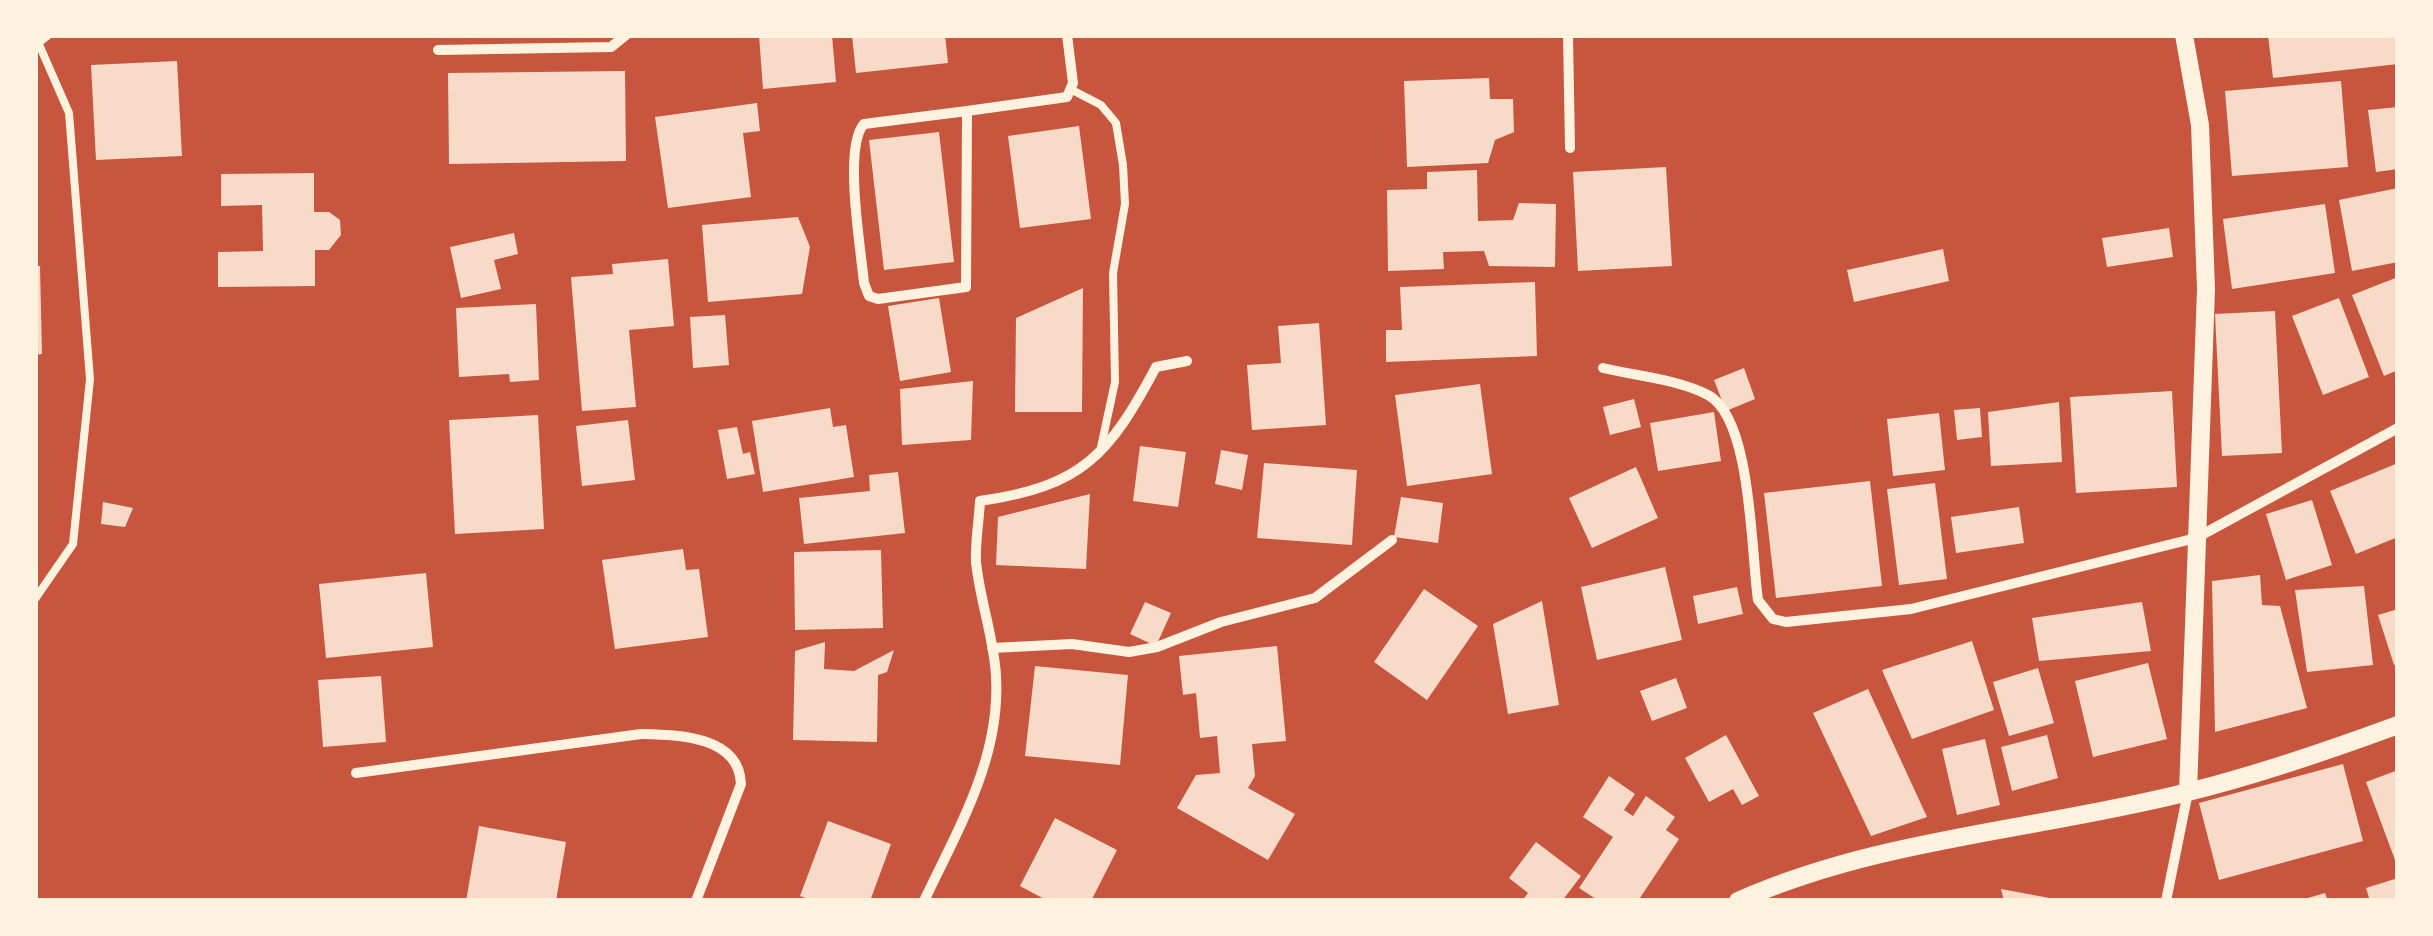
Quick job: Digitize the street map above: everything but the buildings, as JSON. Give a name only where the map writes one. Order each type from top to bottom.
[{"type":"street","points":[[438,50],[610,48],[626,35]]},
{"type":"street","points":[[968,111],[966,287],[878,299],[869,296],[864,283],[854,152],[858,130],[864,124],[968,111],[1064,99],[1072,90],[1067,35]]},
{"type":"street","points":[[1568,35],[1570,148]]},
{"type":"street","points":[[2166,901],[2188,792],[2206,289],[2200,126],[2184,35]]},
{"type":"street","points":[[924,901],[972,800],[990,750],[996,714],[992,648],[976,560],[980,501],[1023,494],[1065,478],[1099,457],[1122,430],[1156,366],[1187,361]]},
{"type":"street","points":[[1602,368],[1688,388],[1722,406],[1738,439],[1758,600],[1773,619],[1786,622],[1911,609],[2196,538],[2398,428]]},
{"type":"street","points":[[992,648],[1072,644],[1129,652],[1157,648],[1221,622],[1315,598],[1392,540]]},
{"type":"street","points":[[1738,901],[1771,886],[1936,842],[2188,792],[2398,725]]},
{"type":"street","points":[[356,773],[641,734],[688,738],[715,746],[731,754],[740,767],[741,784],[696,901]]},
{"type":"lane","points":[[35,599],[72,544],[90,379],[70,113],[40,40]]},
{"type":"lane","points":[[1072,90],[1101,105],[1116,123],[1123,165],[1125,204],[1114,273],[1115,382],[1099,457]]}]
